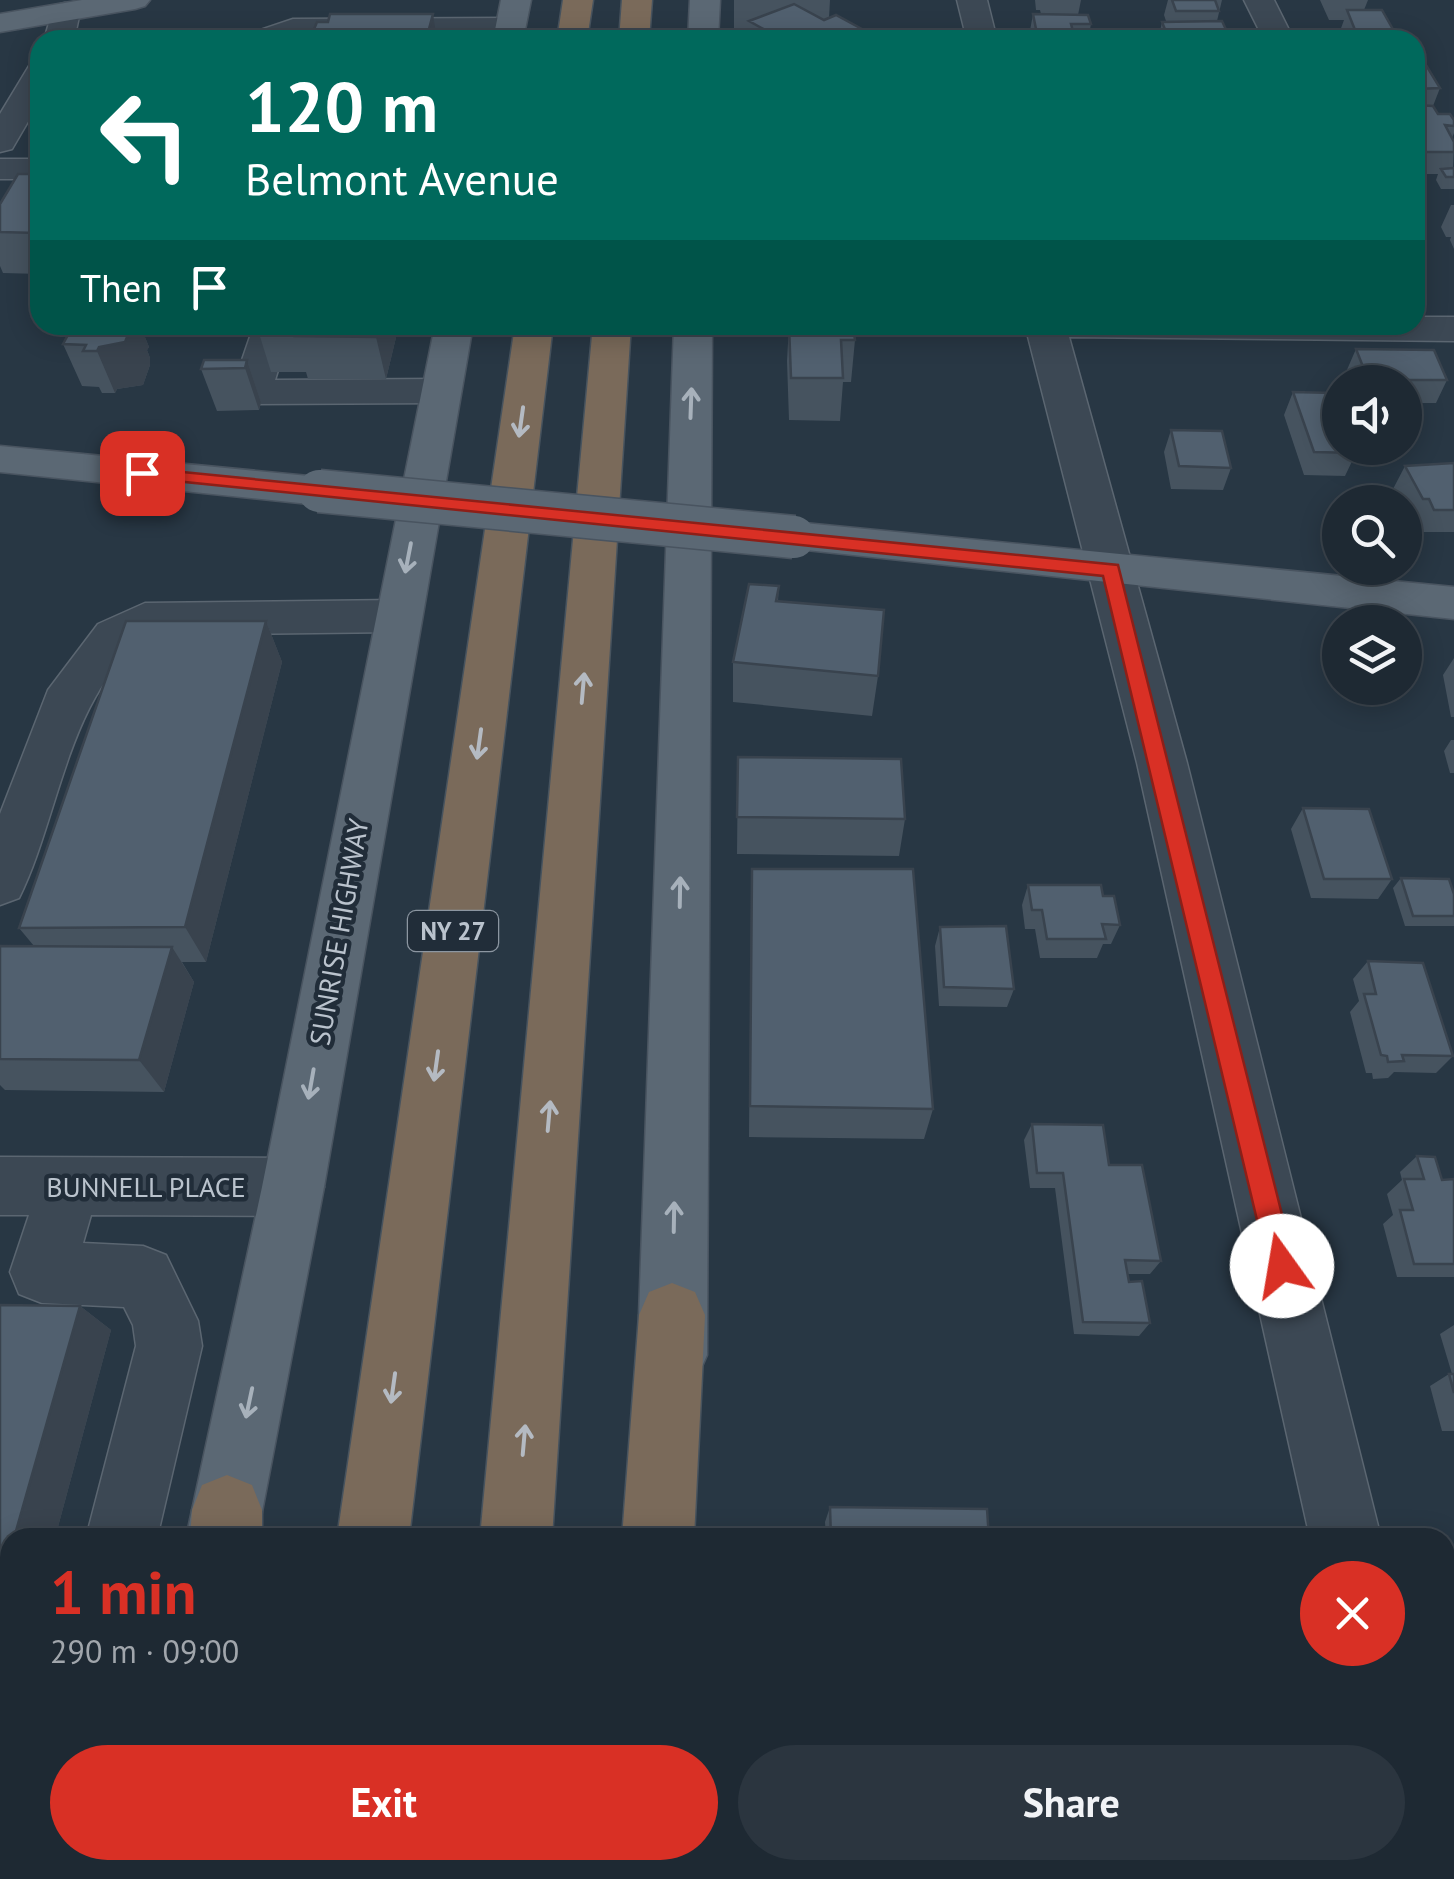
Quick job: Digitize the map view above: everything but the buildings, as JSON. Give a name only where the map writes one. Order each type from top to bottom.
[{"type":"highway","points":[[574,30],[578,0]]},
{"type":"highway","points":[[635,30],[638,0]]},
{"type":"highway","name":"NY 27","points":[[373,1528],[533,335]]},
{"type":"highway","points":[[517,1528],[611,335]]},
{"type":"highway","points":[[659,1528],[672,1315]]},
{"type":"main road","points":[[0,22],[62,26],[135,0]]},
{"type":"main road","points":[[704,30],[705,0]]},
{"type":"main road","name":"SUNRISE HIGHWAY","points":[[225,1528],[452,335]]},
{"type":"main road","points":[[687,1528],[672,1315],[694,335]]},
{"type":"main road","points":[[0,459],[1454,604]]},
{"type":"street","points":[[972,0],[980,30]]},
{"type":"street","points":[[1259,0],[1274,30]]},
{"type":"street","points":[[288,30],[511,22]]},
{"type":"street","points":[[0,142],[30,91]]},
{"type":"street","points":[[0,169],[30,169]]},
{"type":"street","points":[[1425,329],[1454,329]]},
{"type":"street","points":[[270,335],[250,392],[441,391]]},
{"type":"street","points":[[1049,335],[1166,782],[1344,1528]]},
{"type":"street","points":[[0,882],[72,690],[115,636],[145,619],[397,616]]},
{"type":"street","name":"BUNNELL PLACE","points":[[0,1186],[292,1188]]},
{"type":"street","points":[[69,1186],[42,1272],[143,1277],[165,1321],[170,1346],[124,1528]]},
{"type":"route","points":[[142,473],[1111,570],[1162,763],[1282,1266]]}]
